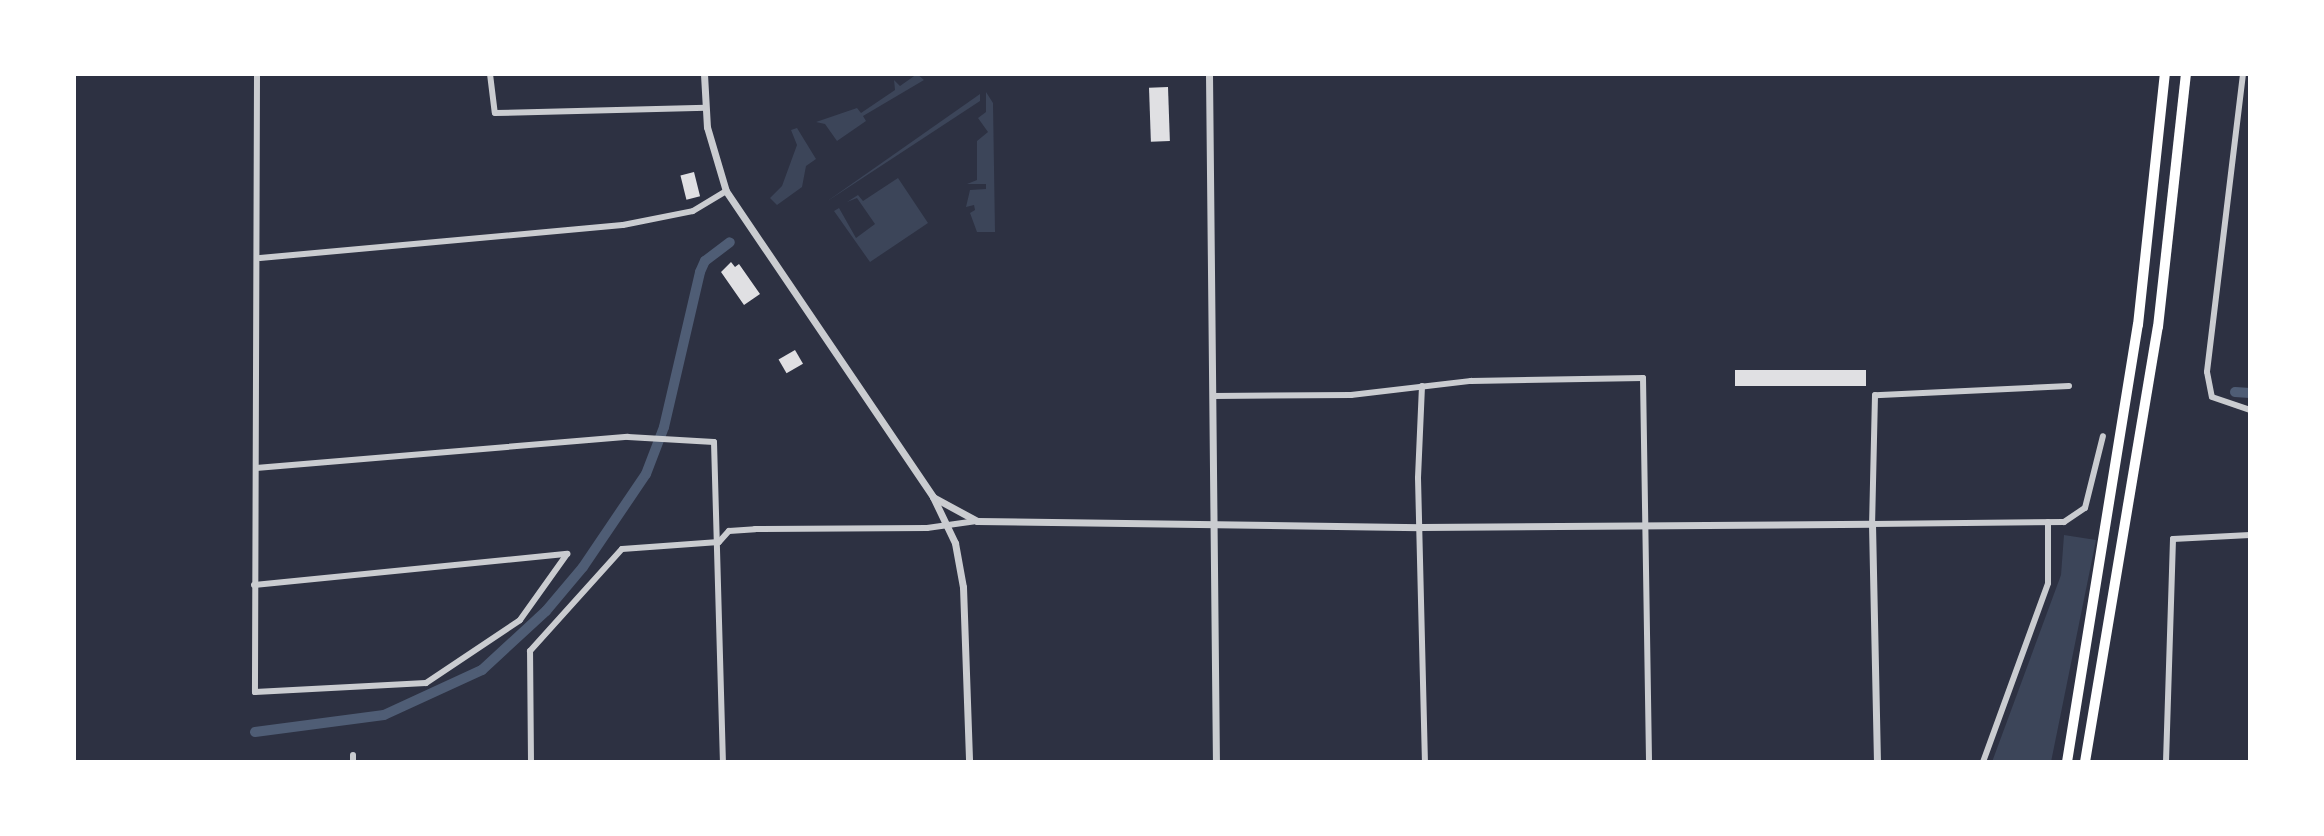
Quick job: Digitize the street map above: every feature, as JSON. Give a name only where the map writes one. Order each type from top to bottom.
[{"type":"highway","points":[[2067,762],[2138,325],[2165,74]]},
{"type":"highway","points":[[2085,762],[2156,342],[2186,74]]},
{"type":"street","points":[[254,585],[567,554],[520,620],[426,683],[255,692],[254,585],[260,258],[257,74]]},
{"type":"street","points":[[490,74],[495,113],[706,108]]},
{"type":"street","points":[[704,74],[706,108],[726,191],[933,497],[948,525],[963,587],[969,762]]},
{"type":"street","points":[[1209,74],[1216,762]]},
{"type":"street","points":[[2243,74],[2207,372],[2212,397],[2239,409],[2250,410]]},
{"type":"street","points":[[260,258],[623,225],[693,211],[726,191]]},
{"type":"street","points":[[1213,396],[1351,395],[1422,386],[1643,378],[1649,762]]},
{"type":"street","points":[[1422,386],[1425,762]]},
{"type":"street","points":[[1877,762],[1872,524],[1875,395],[2069,386]]},
{"type":"street","points":[[531,762],[530,651],[622,549],[719,542],[729,531],[948,525],[977,521],[1421,527],[2064,522],[2085,508],[2103,436]]},
{"type":"street","points":[[256,468],[628,437],[714,442],[723,762]]},
{"type":"street","points":[[933,497],[977,521]]},
{"type":"street","points":[[1983,762],[2048,583],[2048,522]]},
{"type":"street","points":[[2166,762],[2172,542],[2185,535],[2250,535]]},
{"type":"shaded area","points":[[917,74],[924,80],[863,116],[866,121],[837,141],[825,124],[816,122],[857,108],[861,113],[895,90],[894,80],[900,86]]},
{"type":"shaded area","points":[[986,92],[993,103],[995,232],[977,232],[970,213],[975,210],[974,205],[966,207],[970,190],[986,189],[986,184],[967,184],[977,180],[977,141],[988,132],[978,118],[986,112]]},
{"type":"shaded area","points":[[980,94],[980,101],[826,202]]},
{"type":"shaded area","points":[[797,128],[816,159],[806,166],[802,187],[777,205],[770,198],[782,186],[797,145],[791,130]]},
{"type":"shaded area","points":[[898,178],[928,223],[870,262],[834,211],[839,208],[856,238],[875,224],[857,198],[847,202],[858,195],[863,201]]},
{"type":"shaded area","points":[[2064,535],[2096,540],[2051,762],[1992,762],[2061,575]]},
{"type":"building","points":[[1168,87],[1170,141],[1151,142],[1149,88]]},
{"type":"building","points":[[694,172],[700,196],[686,200],[680,175]]},
{"type":"building","points":[[731,262],[735,267],[739,264],[760,294],[744,305],[721,272]]},
{"type":"building","points":[[795,350],[803,364],[787,373],[779,360]]},
{"type":"building","points":[[1735,370],[1866,370],[1866,386],[1735,386]]},
{"type":"waterway","points":[[255,732],[384,715],[482,670],[546,611],[583,567],[646,474],[664,427],[700,272],[705,261],[730,242]]},
{"type":"waterway","points":[[2235,392],[2250,393]]}]
